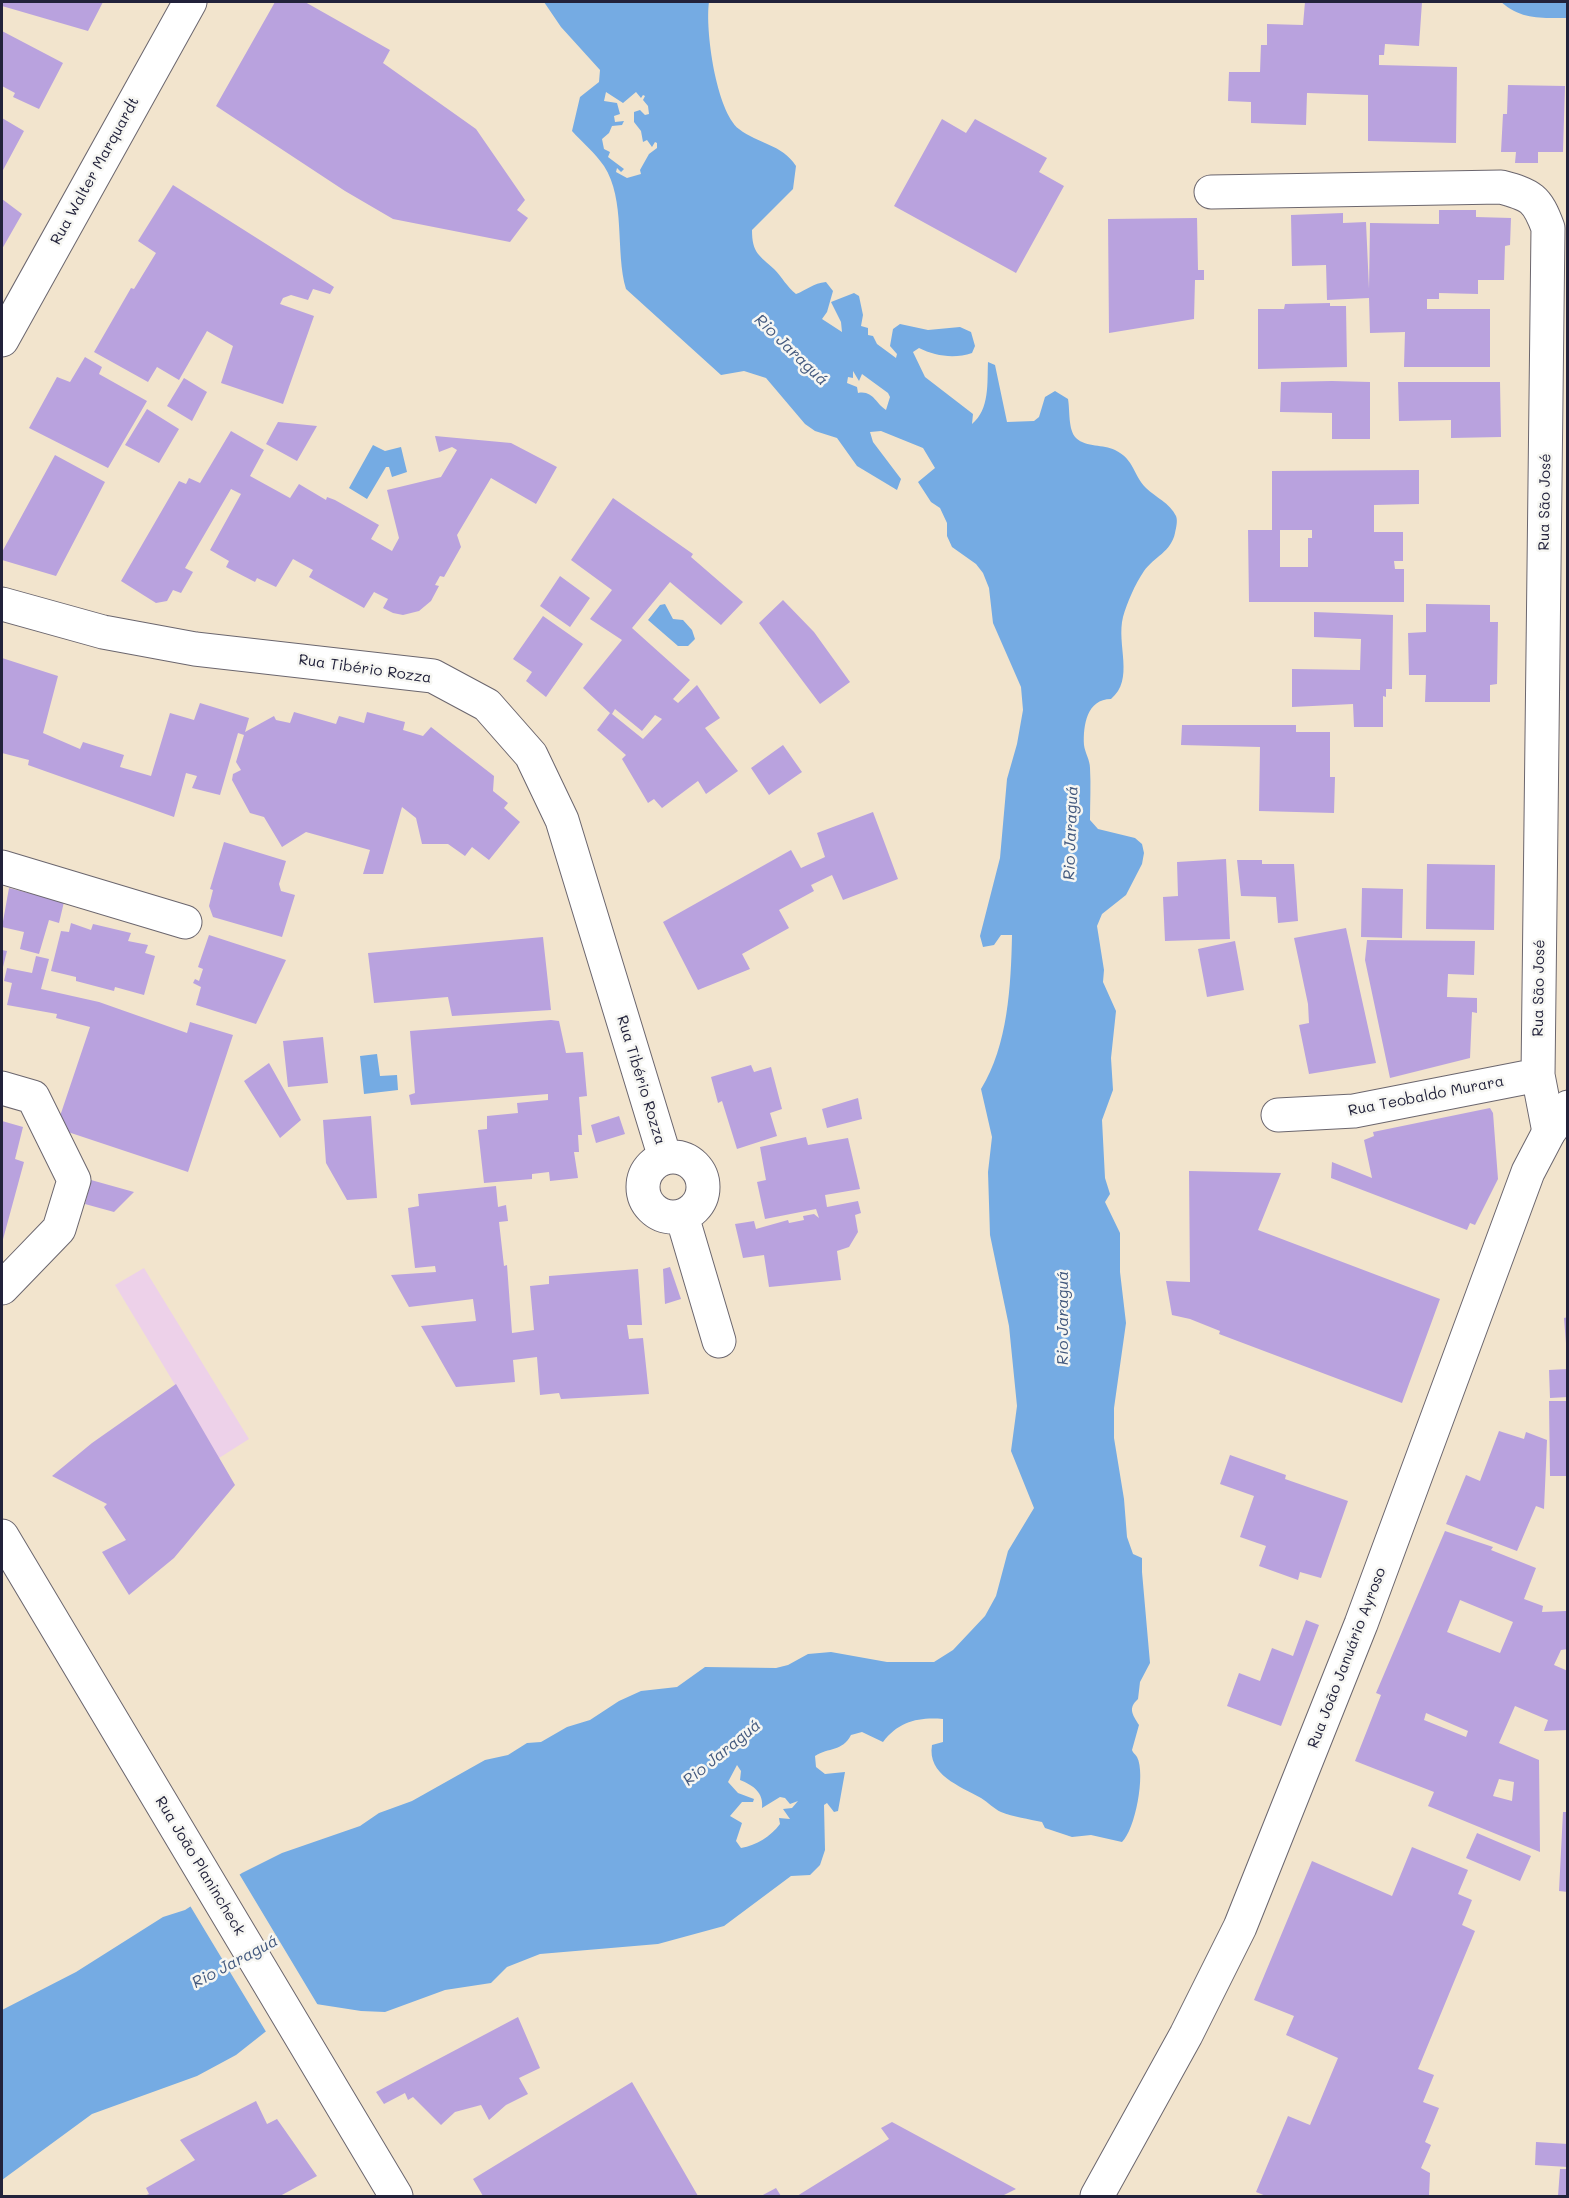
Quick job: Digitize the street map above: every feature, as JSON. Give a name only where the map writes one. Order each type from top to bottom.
[{"type":"street","name":"Rua Walter Marquardt","points":[[2,340],[190,2]]},
{"type":"street","name":"Rua São José","points":[[1211,192],[1501,187],[1526,194],[1540,206],[1548,228],[1538,1075],[1558,1120]]},
{"type":"street","name":"Rua Tibério Rozza","points":[[2,603],[102,632],[195,649],[355,665],[433,676],[487,705],[531,755],[562,820],[665,1158]]},
{"type":"street","points":[[2,867],[185,922]]},
{"type":"street","name":"Rua Teobaldo Murara","points":[[1278,1115],[1353,1111],[1538,1075]]},
{"type":"street","points":[[2,1088],[33,1097],[74,1179],[59,1229],[2,1288]]},
{"type":"street","name":"Rua João Januário Ayroso","points":[[1097,2196],[1186,2035],[1240,1927],[1361,1624],[1528,1172],[1558,1120]]},
{"type":"street","name":"Rua Tibério Rozza","points":[[676,1157],[688,1161],[696,1168],[701,1179],[703,1190],[700,1202],[682,1216],[670,1218],[658,1214],[649,1207],[644,1196],[642,1184],[646,1172],[665,1158],[676,1157]]},
{"type":"street","points":[[682,1216],[719,1341]]},
{"type":"street","name":"Rua João Planincheck","points":[[2,1536],[343,2103],[396,2196]]},
{"type":"shaded area","points":[[144,1268],[249,1439],[219,1458],[115,1285]]},
{"type":"water","name":"Rio Jaraguá","points":[[544,2],[709,2],[709,31],[714,69],[718,88],[731,119],[746,134],[784,153],[796,166],[793,189],[752,230],[753,244],[760,257],[796,294],[826,282],[833,291],[827,312],[822,319],[842,332],[841,322],[831,302],[854,293],[859,296],[863,315],[861,326],[868,328],[868,335],[873,336],[877,344],[896,358],[897,354],[890,346],[893,329],[900,324],[928,330],[960,327],[971,332],[975,346],[972,353],[945,356],[919,348],[913,352],[925,377],[973,414],[972,424],[978,418],[985,403],[988,362],[995,365],[1007,422],[1034,421],[1039,417],[1045,397],[1055,391],[1068,399],[1070,425],[1076,438],[1122,454],[1146,488],[1166,504],[1176,516],[1177,524],[1173,540],[1144,571],[1134,588],[1123,617],[1121,628],[1122,682],[1111,699],[1103,700],[1092,708],[1088,714],[1084,737],[1090,765],[1090,820],[1098,829],[1135,838],[1142,844],[1144,853],[1142,864],[1126,895],[1102,914],[1097,926],[1104,970],[1103,982],[1116,1011],[1111,1058],[1113,1090],[1102,1120],[1105,1178],[1110,1194],[1105,1202],[1120,1233],[1120,1272],[1126,1323],[1114,1408],[1114,1438],[1124,1499],[1127,1537],[1133,1554],[1142,1558],[1150,1663],[1140,1682],[1138,1699],[1132,1708],[1139,1725],[1132,1750],[1137,1757],[1140,1776],[1135,1814],[1127,1836],[1122,1842],[1091,1835],[1072,1837],[1045,1828],[1042,1822],[1001,1812],[955,1784],[940,1772],[935,1764],[932,1745],[943,1742],[943,1719],[910,1722],[896,1729],[883,1742],[862,1732],[851,1735],[839,1747],[815,1756],[816,1767],[825,1774],[845,1772],[838,1811],[834,1812],[827,1803],[824,1805],[825,1850],[820,1865],[810,1875],[791,1876],[724,1926],[658,1944],[540,1954],[507,1967],[491,1983],[445,1990],[385,2012],[316,2004],[274,2025],[236,2055],[197,2076],[92,2114],[2,2180],[2,2010],[76,1972],[163,1917],[185,1910],[242,1873],[282,1853],[360,1826],[379,1813],[412,1801],[485,1760],[508,1755],[527,1743],[541,1742],[567,1727],[590,1720],[619,1701],[641,1691],[677,1687],[705,1667],[776,1668],[788,1665],[808,1654],[831,1652],[887,1662],[934,1662],[953,1650],[985,1616],[996,1596],[1008,1551],[1034,1508],[1011,1451],[1017,1406],[1009,1326],[990,1235],[988,1172],[992,1137],[981,1089],[997,1054],[1002,1035],[1011,974],[1012,935],[1001,935],[994,945],[983,947],[980,936],[1000,858],[1007,779],[1017,744],[1023,710],[1021,687],[993,623],[989,588],[983,573],[976,564],[952,547],[947,536],[947,523],[940,508],[931,502],[918,482],[935,468],[923,448],[881,431],[870,432],[873,442],[901,479],[897,490],[857,466],[837,438],[815,431],[805,424],[766,378],[744,371],[721,375],[626,289],[621,259],[618,210],[611,179],[593,152],[572,131],[580,97],[599,82],[600,70],[561,27]],"holes":[[[606,92],[623,103],[636,92],[641,98],[645,96],[643,100],[648,106],[649,114],[645,115],[640,110],[634,112],[634,122],[641,131],[643,142],[647,140],[652,147],[655,142],[657,148],[649,154],[640,170],[641,174],[627,178],[616,172],[617,168],[621,172],[624,169],[608,157],[610,152],[604,149],[602,139],[609,133],[612,126],[622,125],[624,121],[615,122],[614,116],[620,114],[617,103],[604,101]],[[853,371],[859,381],[862,374],[888,393],[890,397],[886,410],[871,395],[858,393],[857,387],[847,383],[848,377],[853,378]],[[737,1765],[741,1771],[740,1780],[757,1790],[762,1808],[780,1797],[785,1798],[790,1804],[798,1801],[792,1808],[783,1809],[790,1819],[779,1818],[780,1824],[767,1837],[758,1843],[741,1848],[736,1841],[742,1823],[730,1816],[742,1802],[753,1802],[754,1799],[738,1793],[728,1782]]]},
{"type":"water","points":[[1501,2],[1567,2],[1567,18],[1540,18],[1524,15]]},
{"type":"water","points":[[373,445],[385,451],[401,447],[407,472],[392,477],[389,467],[386,467],[367,499],[349,488]]},
{"type":"water","points":[[665,604],[673,619],[683,620],[692,630],[695,639],[688,646],[678,646],[648,620],[660,605]]},
{"type":"water","points":[[377,1054],[380,1076],[397,1075],[398,1090],[364,1094],[360,1056]]},
{"type":"pier","points":[[238,1872],[319,2007],[306,2011],[268,2035],[189,1904]]},
{"type":"building","points":[[2,2],[103,2],[88,31],[2,6]]},
{"type":"building","points":[[275,2],[305,2],[390,50],[383,63],[476,129],[525,200],[517,210],[528,218],[510,242],[393,219],[345,191],[216,106]]},
{"type":"building","points":[[1305,2],[1422,2],[1419,46],[1385,44],[1384,55],[1379,55],[1379,65],[1457,67],[1456,143],[1368,141],[1368,95],[1307,93],[1306,125],[1251,123],[1251,102],[1228,101],[1229,72],[1260,72],[1261,45],[1267,45],[1267,24],[1303,25]]},
{"type":"building","points":[[2,31],[63,63],[39,109],[13,97],[15,93],[2,86]]},
{"type":"building","points":[[1508,85],[1565,86],[1563,152],[1538,152],[1538,163],[1515,163],[1516,152],[1501,152],[1503,114],[1507,114]]},
{"type":"building","points":[[2,118],[24,131],[2,172]]},
{"type":"building","points":[[942,119],[966,133],[975,119],[1047,158],[1039,172],[1064,186],[1016,273],[894,206]]},
{"type":"building","points":[[173,185],[334,287],[330,294],[313,289],[308,300],[291,295],[283,298],[280,304],[314,316],[283,404],[221,383],[233,346],[207,331],[179,380],[157,367],[148,382],[94,352],[131,288],[134,289],[156,253],[138,241]]},
{"type":"building","points":[[2,199],[22,214],[2,249]]},
{"type":"building","points":[[1439,210],[1476,210],[1476,217],[1511,218],[1510,245],[1505,246],[1504,280],[1478,280],[1478,294],[1439,293],[1439,299],[1427,299],[1427,309],[1490,309],[1490,367],[1404,367],[1405,332],[1370,333],[1369,298],[1327,300],[1326,265],[1292,266],[1291,215],[1343,213],[1343,223],[1366,222],[1369,289],[1370,223],[1439,224]]},
{"type":"building","points":[[1197,218],[1198,270],[1204,270],[1204,280],[1195,280],[1194,319],[1109,333],[1108,219]]},
{"type":"building","points":[[1330,303],[1330,306],[1346,306],[1347,367],[1258,369],[1258,309],[1284,309],[1285,304]]},
{"type":"building","points":[[85,357],[102,367],[99,374],[147,401],[108,468],[29,428],[57,377],[70,382]]},
{"type":"building","points":[[184,378],[207,392],[192,421],[167,406]]},
{"type":"building","points":[[1281,382],[1370,382],[1370,439],[1332,439],[1332,413],[1280,412]]},
{"type":"building","points":[[1398,382],[1500,382],[1501,437],[1451,438],[1451,420],[1399,421]]},
{"type":"building","points":[[147,409],[179,429],[159,463],[125,445]]},
{"type":"building","points":[[278,422],[317,426],[297,461],[266,444]]},
{"type":"building","points":[[231,431],[264,450],[250,476],[290,498],[299,484],[326,500],[327,497],[335,500],[379,525],[371,539],[392,551],[399,538],[387,490],[441,477],[457,450],[452,447],[439,452],[435,436],[511,443],[557,467],[536,504],[491,478],[457,535],[461,547],[444,577],[440,576],[435,585],[439,586],[431,601],[419,611],[403,615],[393,613],[383,608],[388,599],[374,592],[364,608],[309,577],[313,570],[293,559],[276,587],[257,578],[255,582],[226,567],[229,561],[210,550],[241,494],[231,489],[185,568],[193,572],[181,593],[173,590],[167,601],[156,603],[121,581],[179,481],[186,484],[189,478],[200,483]]},
{"type":"building","points":[[55,455],[105,482],[56,576],[2,560],[2,552]]},
{"type":"building","points":[[1419,470],[1419,504],[1374,505],[1374,532],[1403,532],[1403,561],[1394,561],[1395,569],[1404,569],[1404,602],[1249,602],[1248,530],[1272,530],[1272,471]],"holes":[[[1280,530],[1312,530],[1312,538],[1308,538],[1308,567],[1280,567]]]},
{"type":"building","points":[[613,498],[693,554],[691,557],[743,602],[721,625],[670,582],[632,628],[690,680],[673,699],[678,703],[697,685],[720,718],[705,728],[738,771],[706,794],[698,781],[662,808],[654,799],[648,803],[622,759],[626,755],[597,730],[610,713],[583,688],[622,640],[590,619],[612,590],[571,560]],"holes":[[[615,709],[642,731],[655,715],[662,719],[643,739],[612,714]]]},
{"type":"building","points":[[560,576],[590,598],[570,627],[540,606]]},
{"type":"building","points":[[783,600],[814,632],[850,682],[820,704],[759,623]]},
{"type":"building","points":[[1426,604],[1490,605],[1490,622],[1498,622],[1497,684],[1490,685],[1490,702],[1425,702],[1426,675],[1409,675],[1408,633],[1426,632]]},
{"type":"building","points":[[1314,612],[1393,615],[1392,689],[1386,689],[1386,697],[1383,696],[1383,727],[1354,727],[1353,704],[1292,707],[1292,669],[1360,670],[1361,639],[1314,637]]},
{"type":"building","points":[[543,616],[583,644],[546,697],[526,681],[532,672],[513,659]]},
{"type":"building","points":[[2,658],[58,676],[43,733],[80,749],[83,742],[124,755],[120,767],[151,776],[170,713],[194,720],[200,703],[249,718],[245,732],[274,716],[276,720],[290,723],[294,712],[336,724],[339,716],[364,723],[367,712],[405,722],[403,730],[423,736],[431,727],[494,776],[493,791],[508,803],[504,808],[520,822],[489,860],[472,847],[465,856],[448,844],[422,844],[416,818],[402,807],[383,874],[363,874],[370,850],[306,832],[282,847],[264,817],[250,813],[232,780],[233,774],[241,770],[236,762],[244,735],[238,733],[220,795],[192,788],[197,776],[186,773],[174,817],[28,765],[29,760],[2,753]]},
{"type":"building","points":[[1182,725],[1296,725],[1296,732],[1330,732],[1330,777],[1335,777],[1334,813],[1259,811],[1260,747],[1181,745]]},
{"type":"building","points":[[783,745],[802,772],[769,795],[751,768]]},
{"type":"building","points":[[873,812],[898,879],[843,900],[832,875],[811,885],[814,891],[779,910],[789,928],[742,954],[750,969],[698,990],[663,922],[791,850],[801,868],[825,857],[817,833]]},
{"type":"building","points":[[224,842],[286,861],[279,884],[281,891],[295,895],[282,937],[213,917],[209,906],[213,890],[210,889]]},
{"type":"building","points":[[1226,859],[1230,939],[1165,941],[1163,897],[1178,896],[1177,862]]},
{"type":"building","points":[[1237,860],[1262,860],[1262,864],[1294,864],[1298,921],[1278,923],[1276,897],[1241,896]]},
{"type":"building","points":[[1427,864],[1495,865],[1494,930],[1426,929]]},
{"type":"building","points":[[9,888],[64,902],[59,923],[49,920],[39,954],[20,949],[24,932],[2,927]]},
{"type":"building","points":[[1362,888],[1403,889],[1402,938],[1361,937]]},
{"type":"building","points":[[71,923],[91,930],[93,924],[131,933],[128,941],[148,945],[145,953],[155,956],[144,995],[115,987],[114,991],[76,981],[76,977],[51,971],[61,931],[69,932]]},
{"type":"building","points":[[1346,928],[1376,1063],[1309,1074],[1299,1025],[1309,1023],[1308,1004],[1294,938]]},
{"type":"building","points":[[209,935],[286,960],[256,1024],[196,1005],[201,987],[193,983],[195,979],[199,981],[203,969],[198,967]]},
{"type":"building","points":[[543,937],[551,1010],[452,1016],[448,997],[374,1003],[368,953]]},
{"type":"building","points":[[1367,940],[1475,941],[1474,975],[1448,974],[1447,997],[1477,998],[1477,1013],[1472,1012],[1470,1058],[1390,1078],[1365,960]]},
{"type":"building","points":[[1235,941],[1244,990],[1207,997],[1198,949]]},
{"type":"building","points":[[2,950],[7,951],[2,971]]},
{"type":"building","points":[[36,956],[49,959],[41,989],[99,1002],[187,1033],[190,1022],[233,1035],[188,1172],[56,1128],[90,1027],[56,1018],[57,1014],[7,1005],[12,983],[4,981],[7,968],[32,973]]},
{"type":"building","points":[[559,1021],[566,1053],[583,1052],[587,1096],[579,1097],[582,1135],[578,1135],[579,1152],[574,1152],[578,1178],[550,1181],[549,1172],[532,1174],[532,1179],[484,1183],[478,1130],[487,1129],[487,1116],[518,1113],[517,1103],[548,1100],[548,1094],[411,1105],[409,1095],[415,1093],[410,1031]]},
{"type":"building","points":[[323,1037],[328,1083],[288,1087],[283,1041]]},
{"type":"building","points":[[269,1063],[301,1120],[280,1138],[244,1081]]},
{"type":"building","points":[[751,1065],[754,1072],[771,1067],[782,1109],[770,1113],[777,1136],[737,1149],[722,1101],[718,1103],[711,1077]]},
{"type":"building","points":[[858,1098],[862,1119],[827,1128],[822,1109]]},
{"type":"building","points":[[1490,1108],[1493,1113],[1498,1179],[1475,1225],[1470,1223],[1467,1230],[1331,1178],[1332,1162],[1372,1178],[1364,1140],[1374,1136],[1373,1132]]},
{"type":"building","points":[[371,1116],[377,1198],[347,1200],[326,1163],[323,1120]]},
{"type":"building","points":[[619,1116],[625,1134],[596,1143],[591,1125]]},
{"type":"building","points":[[2,1121],[23,1127],[15,1159],[24,1162],[2,1243]]},
{"type":"building","points":[[806,1137],[808,1145],[848,1138],[860,1189],[825,1195],[827,1207],[858,1201],[861,1213],[855,1215],[858,1232],[849,1247],[837,1251],[841,1280],[769,1287],[764,1255],[743,1258],[735,1224],[754,1221],[756,1229],[788,1220],[789,1223],[804,1220],[803,1216],[814,1214],[819,1218],[816,1209],[765,1219],[757,1182],[766,1180],[760,1147]]},
{"type":"building","points":[[1189,1171],[1281,1173],[1258,1230],[1440,1299],[1402,1403],[1219,1334],[1220,1331],[1190,1319],[1172,1315],[1166,1281],[1190,1282]]},
{"type":"building","points":[[91,1180],[134,1192],[114,1212],[85,1204]]},
{"type":"building","points":[[496,1186],[498,1207],[506,1205],[508,1221],[499,1222],[504,1266],[507,1265],[512,1333],[534,1330],[530,1286],[549,1284],[549,1276],[638,1269],[642,1325],[627,1325],[629,1339],[643,1338],[649,1394],[561,1399],[559,1393],[540,1395],[537,1357],[513,1360],[515,1382],[456,1387],[421,1326],[476,1321],[473,1299],[409,1307],[391,1275],[436,1272],[435,1266],[415,1268],[408,1208],[419,1206],[418,1194]]},
{"type":"building","points":[[670,1267],[681,1299],[665,1304],[663,1269]]},
{"type":"building","points":[[1568,1317],[1568,1343],[1566,1343],[1564,1318]]},
{"type":"building","points":[[1568,1369],[1568,1397],[1550,1398],[1549,1370]]},
{"type":"building","points":[[176,1384],[235,1485],[174,1558],[129,1595],[102,1552],[126,1540],[104,1507],[107,1504],[52,1476],[92,1443]]},
{"type":"building","points":[[1549,1401],[1568,1401],[1568,1476],[1550,1476]]},
{"type":"building","points":[[1499,1431],[1524,1439],[1526,1432],[1547,1440],[1544,1509],[1536,1506],[1517,1551],[1446,1524],[1466,1475],[1480,1481]]},
{"type":"building","points":[[1230,1455],[1286,1475],[1285,1479],[1348,1501],[1321,1578],[1300,1572],[1298,1580],[1259,1566],[1266,1546],[1240,1537],[1254,1496],[1220,1484]]},
{"type":"building","points":[[1445,1531],[1493,1547],[1491,1550],[1536,1568],[1524,1599],[1543,1606],[1542,1612],[1566,1611],[1568,1649],[1561,1650],[1554,1665],[1568,1671],[1568,1730],[1544,1731],[1548,1720],[1515,1706],[1499,1743],[1539,1760],[1540,1852],[1428,1806],[1434,1792],[1355,1761],[1381,1695],[1376,1693]],"holes":[[[1460,1600],[1513,1622],[1500,1653],[1447,1632]],[[1426,1713],[1468,1731],[1466,1737],[1424,1720]],[[1499,1779],[1514,1782],[1512,1801],[1493,1796]]]},
{"type":"building","points":[[1306,1620],[1319,1625],[1281,1726],[1227,1706],[1239,1673],[1260,1681],[1272,1648],[1293,1656]]},
{"type":"building","points":[[1563,1812],[1568,1812],[1568,1892],[1559,1891]]},
{"type":"building","points":[[1477,1833],[1531,1856],[1520,1881],[1466,1858]]},
{"type":"building","points":[[1412,1847],[1468,1870],[1458,1894],[1472,1900],[1462,1925],[1475,1931],[1418,2069],[1434,2075],[1423,2102],[1439,2108],[1425,2142],[1431,2145],[1421,2168],[1430,2173],[1429,2196],[1266,2196],[1256,2192],[1288,2116],[1310,2125],[1338,2058],[1286,2035],[1294,2016],[1254,2000],[1312,1861],[1392,1896]]},
{"type":"building","points":[[518,2017],[540,2068],[519,2078],[528,2094],[506,2105],[489,2120],[481,2105],[455,2112],[441,2125],[413,2097],[408,2100],[405,2093],[384,2104],[376,2092]]},
{"type":"building","points":[[632,2082],[698,2196],[483,2196],[473,2179]]},
{"type":"building","points":[[256,2101],[267,2124],[277,2119],[317,2176],[280,2196],[144,2196],[149,2194],[146,2188],[195,2160],[180,2140]]},
{"type":"building","points":[[892,2122],[1016,2189],[1002,2196],[797,2196],[889,2139],[881,2128]]},
{"type":"building","points":[[1536,2142],[1568,2144],[1568,2167],[1535,2165]]},
{"type":"building","points":[[1560,2169],[1568,2169],[1568,2196],[1558,2196]]},
{"type":"building","points":[[776,2188],[781,2196],[761,2196]]}]
